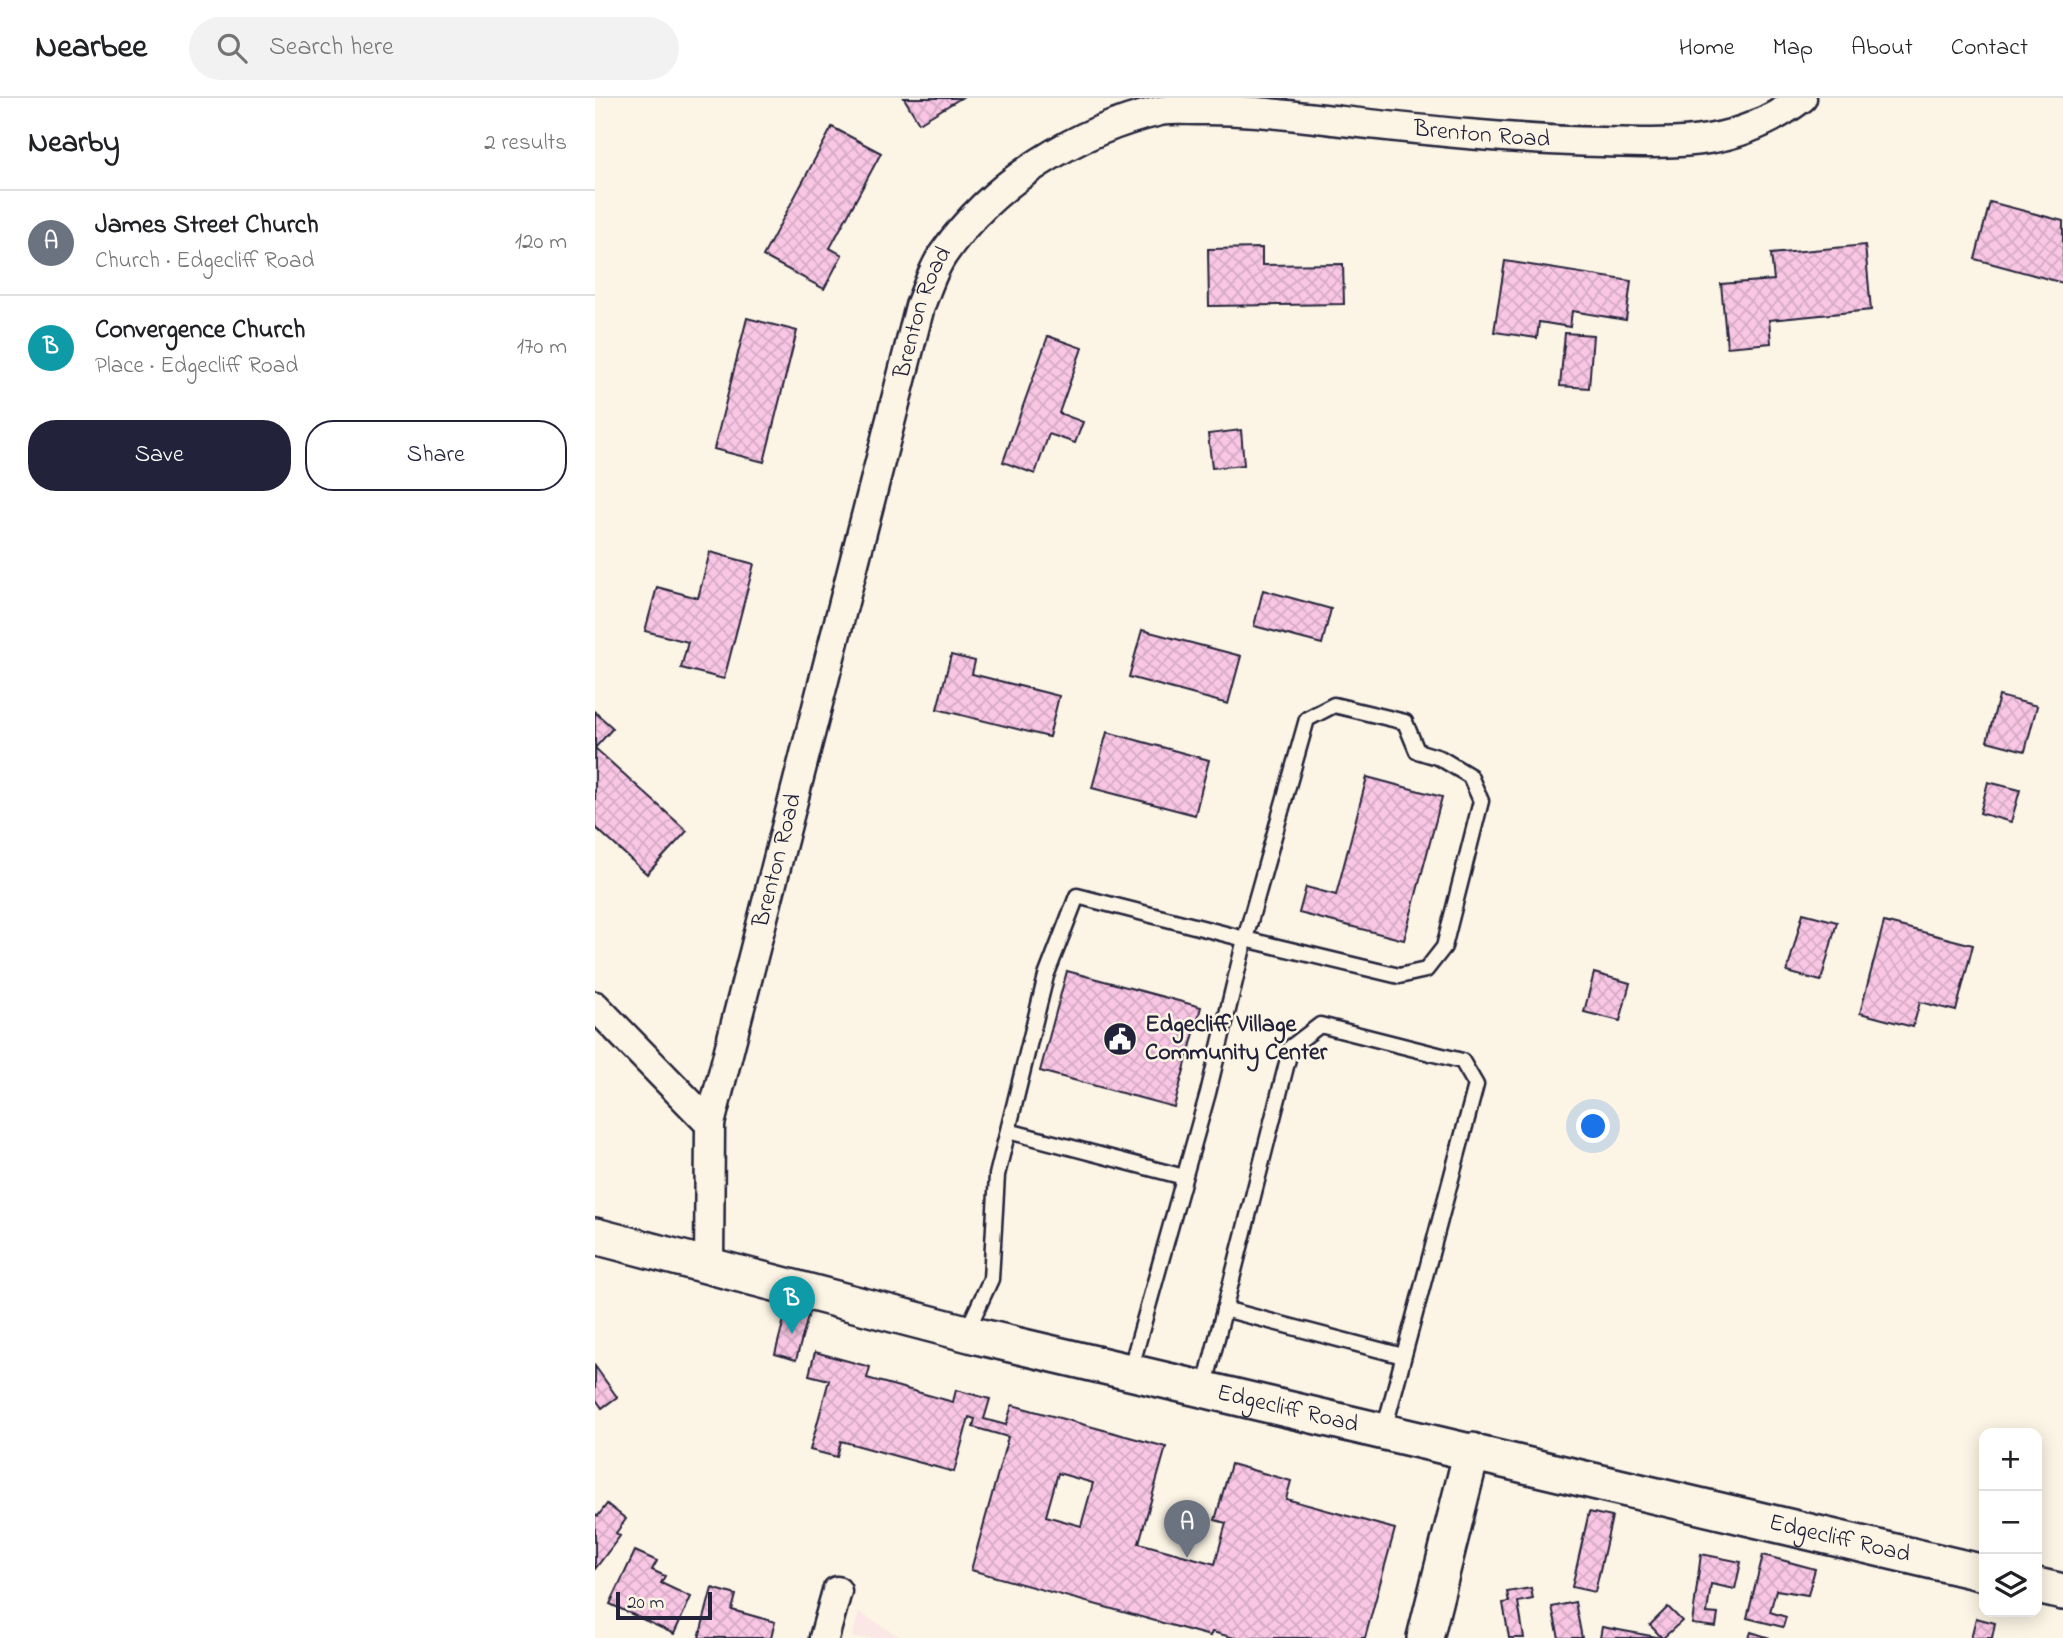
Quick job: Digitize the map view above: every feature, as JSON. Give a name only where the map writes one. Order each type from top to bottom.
[{"type":"street","name":"Brenton Road","points":[[709,1267],[710,1124],[920,306],[943,254],[968,224],[1027,170],[1081,137],[1162,111],[1238,109],[1511,140],[1650,144],[1717,139],[1751,130],[1780,115],[1802,98]]},
{"type":"street","points":[[595,1006],[710,1124]]},
{"type":"street","name":"Edgecliff Road","points":[[595,1237],[966,1333],[1979,1572]]},
{"type":"street","points":[[1425,1638],[1472,1451]]},
{"type":"street","points":[[2042,1587],[2063,1592]]},
{"type":"street","points":[[824,1638],[837,1591]]},
{"type":"lane","points":[[966,1333],[991,1279],[997,1175],[1046,976],[1077,896],[1245,939],[1399,976],[1426,970],[1444,947],[1481,801],[1470,776],[1440,758],[1417,751],[1405,722],[1334,705],[1307,719],[1245,939],[1208,1093],[1130,1371]]},
{"type":"lane","points":[[1204,1389],[1291,1047],[1320,1025],[1462,1061],[1476,1085],[1384,1430]]},
{"type":"lane","points":[[1008,1130],[1184,1177]]},
{"type":"lane","points":[[1224,1310],[1403,1356]]},
{"type":"shaded area","points":[[859,1612],[902,1638],[852,1638]]},
{"type":"building","points":[[904,98],[961,98],[919,123]]},
{"type":"building","points":[[832,127],[881,153],[830,248],[842,255],[824,289],[763,256]]},
{"type":"building","points":[[1990,202],[2063,221],[2063,283],[1975,259]]},
{"type":"building","points":[[1865,245],[1871,310],[1769,320],[1771,343],[1727,347],[1721,284],[1774,280],[1771,254]]},
{"type":"building","points":[[1262,248],[1262,265],[1343,264],[1344,304],[1209,306],[1208,249]]},
{"type":"building","points":[[1505,261],[1631,281],[1626,320],[1572,311],[1570,327],[1539,322],[1537,338],[1494,332]]},
{"type":"building","points":[[747,318],[797,331],[764,462],[714,449]]},
{"type":"building","points":[[1565,333],[1593,335],[1589,388],[1560,386]]},
{"type":"building","points":[[1048,336],[1082,348],[1059,413],[1083,422],[1075,443],[1049,434],[1035,474],[1003,462]]},
{"type":"building","points":[[1241,430],[1244,465],[1212,468],[1208,434]]},
{"type":"building","points":[[710,552],[754,564],[724,679],[681,668],[688,642],[645,631],[657,587],[698,598]]},
{"type":"building","points":[[1263,590],[1331,609],[1322,644],[1254,626]]},
{"type":"building","points":[[1142,630],[1241,656],[1228,704],[1129,677]]},
{"type":"building","points":[[951,655],[975,661],[972,674],[1059,696],[1049,737],[937,709]]},
{"type":"building","points":[[1999,696],[2037,706],[2025,751],[1987,741]]},
{"type":"building","points":[[595,712],[613,728],[595,748]]},
{"type":"building","points":[[1107,732],[1209,760],[1195,815],[1092,788]]},
{"type":"building","points":[[595,748],[687,831],[647,874],[595,827]]},
{"type":"building","points":[[1367,777],[1442,797],[1404,940],[1299,913],[1306,887],[1336,895]]},
{"type":"building","points":[[1988,782],[2020,790],[2011,822],[1980,813]]},
{"type":"building","points":[[1803,913],[1837,922],[1821,981],[1787,972]]},
{"type":"building","points":[[1884,922],[1973,945],[1956,1011],[1920,1002],[1913,1027],[1860,1013]]},
{"type":"building","name":"Edgecliff Village Community Center","points":[[1067,971],[1201,1007],[1174,1107],[1040,1071]]},
{"type":"building","points":[[1594,973],[1630,983],[1620,1021],[1584,1012]]},
{"type":"building","points":[[787,1308],[809,1313],[796,1360],[775,1354]]},
{"type":"building","points":[[815,1352],[870,1367],[867,1378],[953,1402],[956,1390],[990,1399],[984,1419],[1006,1425],[1012,1405],[1166,1447],[1139,1543],[1215,1564],[1226,1523],[1215,1520],[1231,1464],[1291,1481],[1286,1499],[1395,1529],[1365,1638],[1235,1638],[1212,1632],[1210,1636],[971,1570],[1008,1437],[973,1427],[975,1419],[969,1417],[954,1472],[841,1441],[837,1457],[810,1450],[829,1380],[809,1375]],"holes":[[[1058,1473],[1093,1483],[1081,1526],[1046,1516]]]},
{"type":"building","points":[[595,1366],[617,1397],[602,1408],[595,1398]]},
{"type":"building","points":[[607,1504],[626,1519],[616,1533],[620,1536],[595,1569],[595,1514],[598,1516]]},
{"type":"building","points":[[1589,1512],[1612,1517],[1595,1592],[1572,1587]]},
{"type":"building","points":[[635,1551],[657,1561],[652,1570],[665,1576],[661,1583],[691,1597],[674,1634],[610,1604]]},
{"type":"building","points":[[1701,1554],[1741,1562],[1735,1589],[1711,1584],[1707,1613],[1718,1614],[1716,1627],[1692,1624]]},
{"type":"building","points":[[1763,1555],[1815,1569],[1808,1595],[1776,1590],[1770,1612],[1786,1617],[1783,1627],[1747,1618]]},
{"type":"building","points":[[712,1588],[736,1595],[732,1610],[775,1622],[771,1638],[699,1638]]},
{"type":"building","points":[[1531,1588],[1533,1599],[1518,1602],[1524,1638],[1509,1638],[1503,1603],[1509,1602],[1507,1592]]},
{"type":"building","points":[[1575,1602],[1582,1638],[1559,1638],[1552,1607]]},
{"type":"building","points":[[1668,1607],[1682,1621],[1662,1638],[1650,1625]]},
{"type":"building","points":[[1976,1618],[1995,1623],[1992,1638],[1971,1638]]},
{"type":"building","points":[[1602,1627],[1662,1638],[1600,1638]]},
{"type":"building","points":[[1751,1632],[1770,1638],[1749,1638]]},
{"type":"place","name":"Edgecliff Village Community Center","points":[[1120,1039]]},
{"type":"place","name":"Convergence Church","points":[[792,1334]]},
{"type":"place","name":"James Street Church","points":[[1187,1558]]}]
